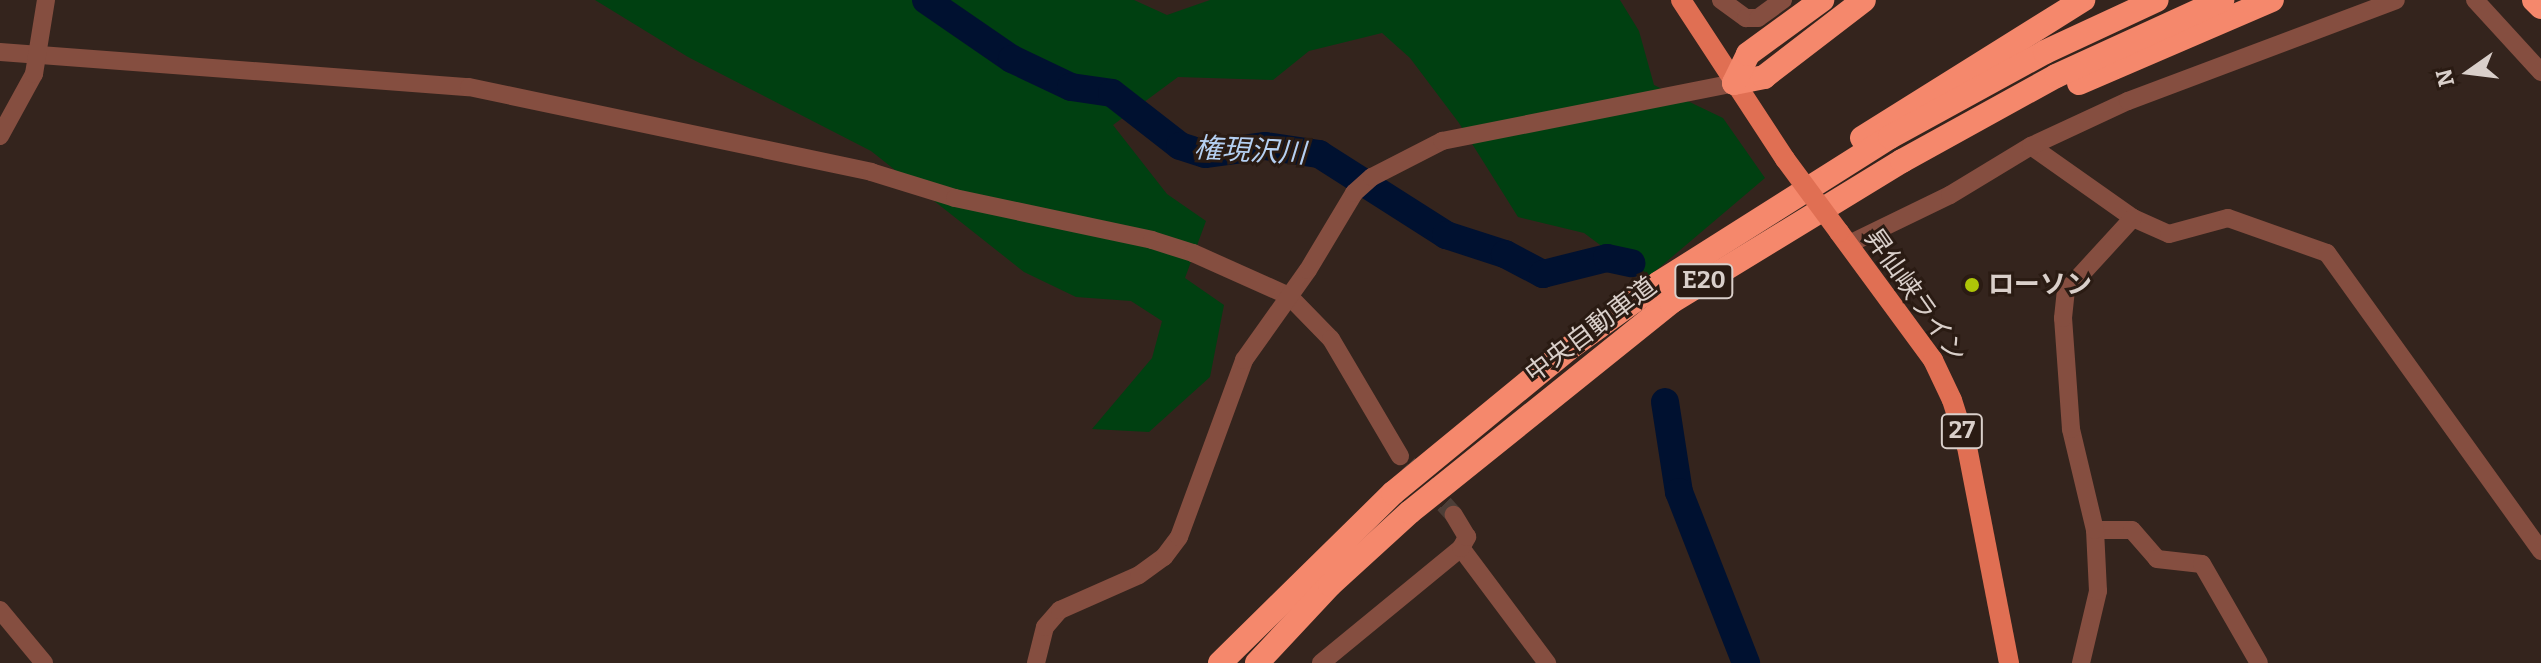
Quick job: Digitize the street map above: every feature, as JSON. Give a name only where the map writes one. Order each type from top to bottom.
[{"type":"highway","points":[[1734,83],[1748,54],[1822,0]]},
{"type":"highway","points":[[1734,83],[1764,77],[1864,0]]},
{"type":"highway","points":[[1755,218],[1879,125],[2083,0]]},
{"type":"highway","name":"中央自動車道","points":[[1220,663],[1312,568],[1472,426],[1568,349],[1755,218],[2045,52],[2157,0]]},
{"type":"highway","name":"中央自動車道","points":[[1257,663],[1330,585],[1410,512],[1583,369],[1671,302],[1902,161],[2056,76],[2222,0]]},
{"type":"highway","points":[[1902,161],[2272,0]]},
{"type":"highway","points":[[2534,0],[2541,7]]},
{"type":"main road","name":"昇仙峡ライン","points":[[1681,0],[1785,159],[1933,360],[1952,400],[1967,447],[2009,663]]},
{"type":"street","points":[[0,136],[40,52],[46,0]]},
{"type":"street","points":[[1721,0],[1746,18],[1758,18],[1783,0]]},
{"type":"street","points":[[1844,238],[1950,195],[2031,146],[2260,48],[2396,0]]},
{"type":"street","points":[[2475,0],[2541,72]]},
{"type":"street","points":[[0,52],[40,52],[469,87],[871,172],[955,198],[1152,240],[1289,296],[1331,339],[1400,456]]},
{"type":"street","points":[[1036,663],[1045,627],[1060,610],[1139,575],[1164,557],[1179,537],[1244,360],[1354,193],[1372,177],[1442,141],[1734,83]]},
{"type":"street","points":[[2031,146],[2133,218],[2169,234],[2228,218],[2327,253],[2541,551]]},
{"type":"street","points":[[2081,663],[2098,591],[2095,530],[2071,429],[2063,318],[2066,291],[2133,218]]},
{"type":"street","points":[[1321,663],[1461,548],[1467,537],[1454,515]]},
{"type":"street","points":[[2095,530],[2132,530],[2157,559],[2202,564],[2259,663]]},
{"type":"street","points":[[1461,548],[1547,663]]},
{"type":"street","points":[[0,610],[44,663]]},
{"type":"green space","points":[[595,0],[1134,0],[1167,15],[1210,0],[1620,0],[1639,31],[1654,85],[1723,118],[1765,178],[1646,279],[1584,233],[1518,217],[1459,123],[1410,58],[1382,33],[1309,51],[1273,80],[1178,77],[1113,125],[1167,194],[1206,221],[1185,278],[1224,305],[1210,377],[1149,432],[1092,429],[1152,358],[1162,321],[1131,301],[1076,297],[1024,272],[871,151],[688,57]]},
{"type":"waterway","name":"権現沢川","points":[[926,0],[1012,59],[1071,87],[1112,93],[1180,146],[1205,154],[1265,146],[1319,154],[1446,235],[1505,254],[1543,274],[1607,258],[1631,263]]},
{"type":"waterway","name":"権現沢川","points":[[1665,402],[1679,492],[1746,663]]},
{"type":"tunnel","points":[[1408,464],[1454,515]]},
{"type":"place","name":"ローソン","points":[[1972,285]]}]
